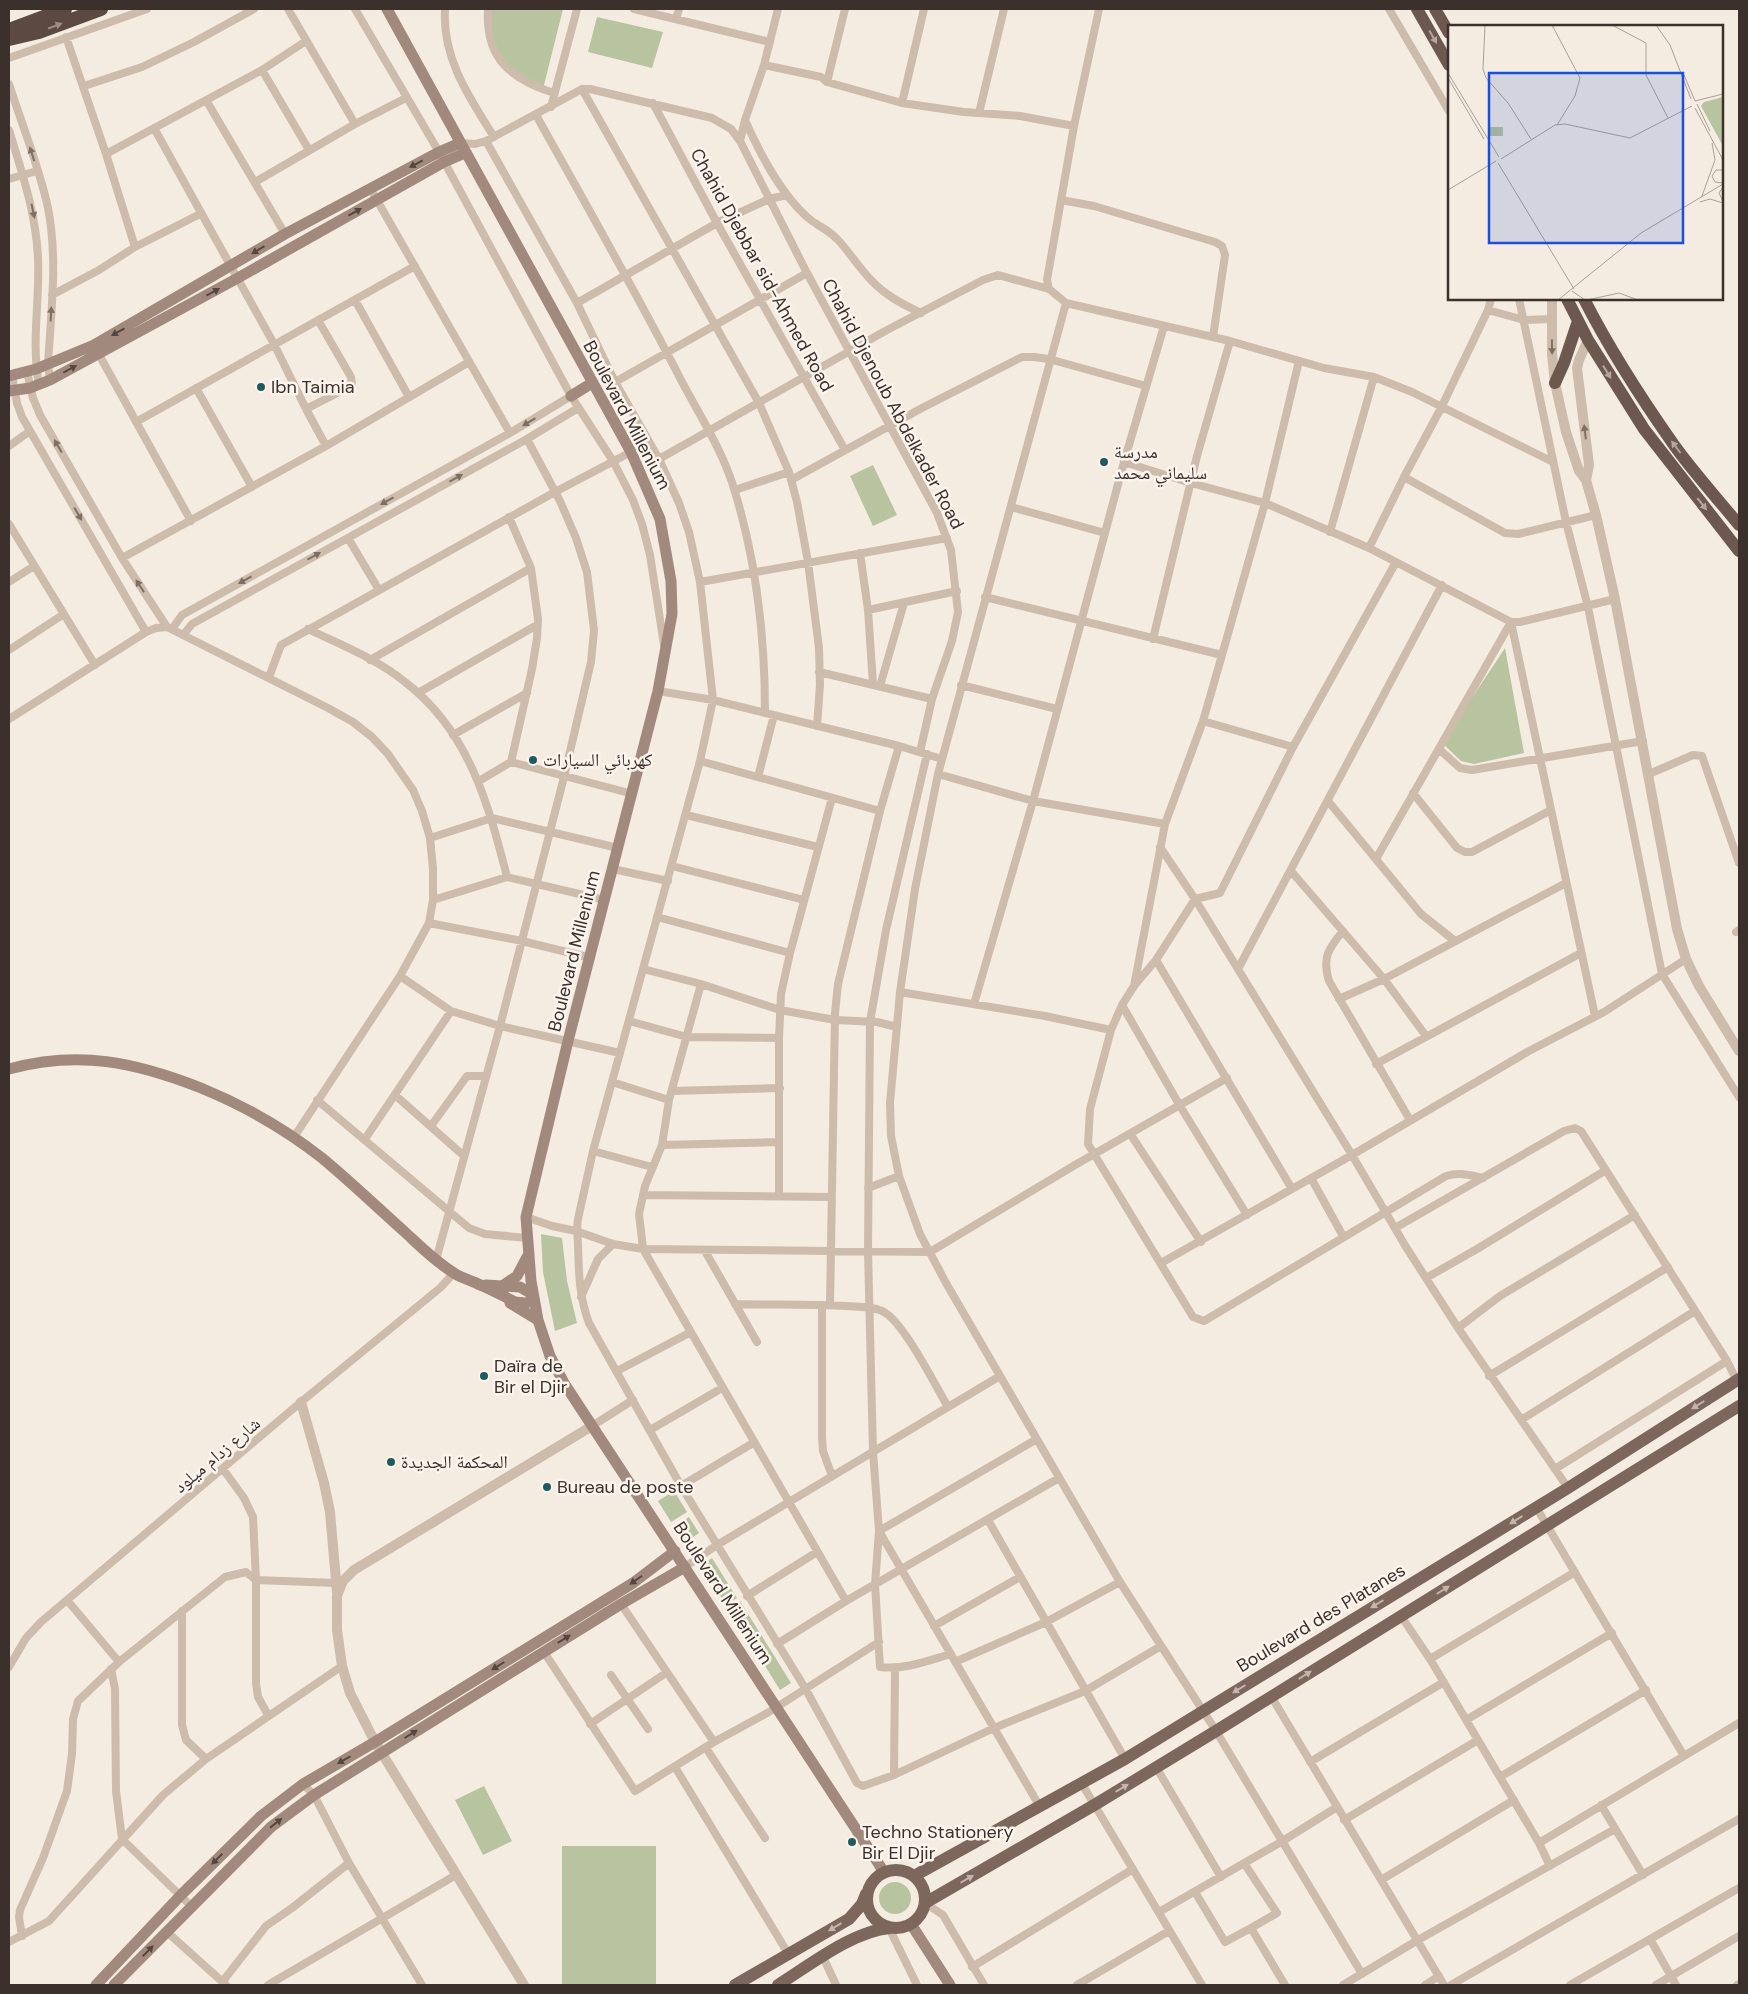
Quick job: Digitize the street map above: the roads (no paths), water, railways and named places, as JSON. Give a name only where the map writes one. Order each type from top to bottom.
[{"type":"highway","points":[[9,30],[65,9]]},
{"type":"highway","points":[[9,39],[44,31],[101,9]]},
{"type":"highway","points":[[1417,9],[1448,63]]},
{"type":"highway","points":[[1434,9],[1448,31]]},
{"type":"highway","points":[[1568,300],[1588,340],[1644,429],[1739,551]]},
{"type":"highway","points":[[1585,300],[1642,399],[1675,446],[1739,525]]},
{"type":"highway","points":[[1555,383],[1578,321]]},
{"type":"main road","name":"Boulevard Millenium","points":[[387,9],[631,452],[660,519],[671,581],[672,614],[658,691],[591,958],[568,1041],[526,1217],[533,1298],[538,1320],[550,1356],[557,1370],[592,1426],[884,1872]]},
{"type":"main road","points":[[12,391],[40,384],[285,234],[370,188],[463,148]]},
{"type":"main road","points":[[11,376],[96,350],[236,279],[377,200],[442,157]]},
{"type":"main road","points":[[571,396],[592,383]]},
{"type":"main road","points":[[9,1068],[52,1060],[110,1061],[139,1066],[167,1074],[214,1093],[257,1114],[294,1137],[333,1168],[436,1260],[454,1273],[480,1285],[501,1291],[520,1303],[533,1298]]},
{"type":"main road","points":[[501,1291],[517,1276],[526,1262],[528,1253]]},
{"type":"main road","points":[[501,1291],[520,1310],[538,1320]]},
{"type":"main road","name":"Boulevard des Platanes","points":[[914,1876],[1124,1759],[1568,1488],[1738,1380]]},
{"type":"main road","points":[[924,1903],[1096,1804],[1216,1731],[1739,1406]]},
{"type":"main road","points":[[96,1985],[181,1895],[260,1816],[303,1784],[375,1742],[633,1583],[675,1552]]},
{"type":"main road","points":[[114,1985],[271,1827],[314,1795],[621,1604],[685,1567]]},
{"type":"main road","points":[[735,1985],[849,1919],[862,1904],[876,1877],[884,1872],[900,1870],[914,1876],[923,1888],[924,1903],[917,1918],[911,1924],[868,1932],[857,1936],[778,1985]]},
{"type":"main road","points":[[867,1892],[866,1900],[872,1916],[885,1926],[891,1928]]},
{"type":"main road","points":[[911,1924],[950,1985]]},
{"type":"street","points":[[9,58],[146,9]]},
{"type":"street","points":[[84,86],[142,67],[194,42],[254,9]]},
{"type":"street","points":[[288,9],[355,124]]},
{"type":"street","points":[[355,9],[442,157],[571,396],[613,461],[633,500],[642,524],[650,555],[660,628],[666,655]]},
{"type":"street","points":[[445,9],[446,38],[455,68],[465,90],[494,137]]},
{"type":"street","points":[[488,9],[487,23],[490,38],[496,53],[506,67],[530,86],[554,93]]},
{"type":"street","points":[[550,106],[577,9]]},
{"type":"street","points":[[634,9],[770,42]]},
{"type":"street","points":[[676,20],[679,9]]},
{"type":"street","points":[[740,141],[745,120],[764,65],[778,9]]},
{"type":"street","points":[[827,82],[845,9]]},
{"type":"street","points":[[902,103],[924,9]]},
{"type":"street","points":[[979,112],[1004,9]]},
{"type":"street","points":[[1049,288],[1046,280],[1074,126],[1100,9]]},
{"type":"street","points":[[1389,9],[1448,109]]},
{"type":"street","points":[[66,37],[84,86],[135,247]]},
{"type":"street","points":[[106,154],[262,70],[306,41]]},
{"type":"street","points":[[764,65],[821,77],[827,82],[902,103],[1020,116],[1074,126]]},
{"type":"street","points":[[262,70],[309,150]]},
{"type":"street","points":[[9,84],[48,206],[52,235],[52,295],[48,364],[40,384],[40,415],[122,558],[169,628]]},
{"type":"street","points":[[463,148],[486,141],[582,89],[760,402],[790,476],[808,562],[818,648],[820,672],[817,726]]},
{"type":"street","name":"Chahid Djenoub Abdelkader Road","points":[[582,89],[603,91],[712,118],[731,129],[740,141],[807,272],[937,513],[952,550],[958,612],[952,641],[932,699],[923,753],[886,930],[870,1022],[869,1308],[879,1531],[875,1584],[880,1667],[895,1669]]},
{"type":"street","points":[[255,182],[355,124],[406,98]]},
{"type":"street","points":[[206,100],[285,234]]},
{"type":"street","name":"Chahid Djebbar sid-Ahmed Road","points":[[653,103],[716,223],[845,450]]},
{"type":"street","points":[[536,115],[668,354],[735,490],[755,572],[765,659],[765,713]]},
{"type":"street","points":[[745,120],[761,154],[787,195],[807,217],[837,239],[871,280],[888,295],[921,313]]},
{"type":"street","points":[[154,128],[236,279],[274,344],[326,446]]},
{"type":"street","points":[[9,130],[34,214],[39,279],[32,370],[40,384]]},
{"type":"street","points":[[486,141],[577,304],[615,382],[659,459],[679,503],[689,532],[700,582],[713,700],[686,815],[593,1151],[576,1231],[580,1299],[596,1337],[681,1486],[805,1688],[856,1783],[864,1786],[894,1775],[994,1728],[1085,1691],[1161,1646]]},
{"type":"street","points":[[9,178],[37,170]]},
{"type":"street","points":[[370,188],[510,434]]},
{"type":"street","points":[[577,304],[716,223],[769,199],[787,195]]},
{"type":"street","points":[[1061,200],[1094,206],[1215,242],[1222,246],[1225,255],[1213,337]]},
{"type":"street","points":[[52,295],[99,270],[135,247],[200,214]]},
{"type":"street","points":[[136,422],[415,266]]},
{"type":"street","points":[[615,382],[668,354],[807,272]]},
{"type":"street","points":[[659,459],[887,330],[952,295],[998,275],[1049,288],[1066,303],[1230,341],[1324,368],[1374,377],[1412,392],[1553,462]]},
{"type":"street","points":[[355,300],[409,396]]},
{"type":"street","points":[[1369,548],[1404,477],[1442,408],[1488,310],[1491,300]]},
{"type":"street","points":[[1519,300],[1566,522],[1588,607],[1662,974],[1739,1097]]},
{"type":"street","points":[[1552,300],[1552,354],[1555,383],[1566,432],[1579,471],[1586,480],[1596,515],[1616,599],[1677,929],[1686,959],[1699,986],[1739,1052]]},
{"type":"street","points":[[1066,303],[1049,359],[1011,507],[985,596],[938,774],[915,889],[900,992],[890,1103],[891,1136],[900,1176],[920,1234],[930,1252],[1120,1582],[1216,1731],[1362,1974]]},
{"type":"street","points":[[1488,310],[1524,320],[1552,319]]},
{"type":"street","points":[[306,410],[349,388],[352,384],[351,377],[318,320]]},
{"type":"street","points":[[974,1004],[1033,801],[1124,462],[1164,326]]},
{"type":"street","points":[[1586,480],[1588,465],[1577,368],[1578,360],[1588,340]]},
{"type":"street","points":[[1153,638],[1197,456],[1230,341]]},
{"type":"street","points":[[96,350],[191,521]]},
{"type":"street","points":[[735,490],[790,476],[845,450],[1017,359],[1028,357],[1049,359],[1146,386]]},
{"type":"street","points":[[1134,986],[1165,824],[1203,721],[1264,503],[1299,360]]},
{"type":"street","points":[[122,558],[326,446],[469,362]]},
{"type":"street","points":[[11,376],[12,391],[18,410],[146,632]]},
{"type":"street","points":[[1330,532],[1374,377]]},
{"type":"street","points":[[196,388],[252,487]]},
{"type":"street","points":[[169,628],[182,615],[510,434],[571,396]]},
{"type":"street","points":[[183,635],[192,624],[527,439],[578,408]]},
{"type":"street","points":[[9,446],[30,431]]},
{"type":"street","points":[[436,1260],[500,1026],[564,777],[591,662],[594,630],[587,572],[576,538],[555,492],[527,439]]},
{"type":"street","points":[[268,677],[281,644],[509,517],[631,452]]},
{"type":"street","points":[[1124,462],[1264,503],[1369,548],[1511,622],[1520,622],[1616,599]]},
{"type":"street","points":[[1404,477],[1505,533],[1518,534],[1596,515]]},
{"type":"street","points":[[1011,507],[1105,533]]},
{"type":"street","points":[[359,516],[366,528]]},
{"type":"street","points":[[479,781],[511,762],[532,669],[537,625],[531,568],[509,517]]},
{"type":"street","points":[[9,524],[94,665]]},
{"type":"street","points":[[348,538],[379,590]]},
{"type":"street","points":[[700,582],[947,538]]},
{"type":"street","points":[[860,553],[876,685]]},
{"type":"street","points":[[1396,562],[1292,748],[1220,892],[1195,899],[1156,960],[1134,986],[1122,1004],[1111,1030],[1090,1109],[1088,1144],[1193,1317],[1204,1321],[1446,1176],[1468,1174],[1483,1178]]},
{"type":"street","points":[[9,582],[34,566]]},
{"type":"street","points":[[370,660],[531,568]]},
{"type":"street","points":[[1238,969],[1442,585]]},
{"type":"street","points":[[868,610],[957,591]]},
{"type":"street","points":[[985,596],[1222,655]]},
{"type":"street","points":[[876,685],[904,602]]},
{"type":"street","points":[[9,650],[64,614]]},
{"type":"street","points":[[1376,859],[1511,622]]},
{"type":"street","points":[[1511,622],[1595,1016]]},
{"type":"street","points":[[418,694],[537,625]]},
{"type":"street","points":[[9,719],[146,632],[156,628],[169,628],[353,722],[372,737],[397,766],[413,790],[430,838],[433,900],[428,924],[400,976],[294,1137]]},
{"type":"street","points":[[308,629],[370,660],[406,682],[438,715],[462,747],[479,781],[492,818],[507,877]]},
{"type":"street","points":[[820,672],[932,699]]},
{"type":"street","points":[[962,685],[1057,709]]},
{"type":"street","points":[[658,691],[713,700],[899,746],[942,759]]},
{"type":"street","points":[[453,735],[527,693]]},
{"type":"street","points":[[758,777],[774,715]]},
{"type":"street","points":[[1203,721],[1292,748]]},
{"type":"street","points":[[1439,749],[1460,768],[1472,770],[1643,742]]},
{"type":"street","points":[[832,1476],[823,1451],[822,1437],[826,1305],[830,1251],[835,1020],[838,984],[880,811],[899,746]]},
{"type":"street","points":[[1649,774],[1693,755],[1702,756],[1739,863]]},
{"type":"street","points":[[700,761],[880,811]]},
{"type":"street","points":[[511,762],[633,794]]},
{"type":"street","points":[[938,774],[1033,801],[1165,824]]},
{"type":"street","points":[[1413,793],[1457,848],[1465,852],[1472,852],[1551,810]]},
{"type":"street","points":[[779,1196],[779,1038],[781,994],[790,953],[832,798]]},
{"type":"street","points":[[1328,801],[1421,914],[1455,941]]},
{"type":"street","points":[[686,815],[818,847]]},
{"type":"street","points":[[430,838],[492,818],[618,848]]},
{"type":"street","points":[[1160,848],[1195,899],[1426,1278],[1489,1376],[1568,1488]]},
{"type":"street","points":[[672,866],[804,900]]},
{"type":"street","points":[[613,869],[668,881]]},
{"type":"street","points":[[1291,871],[1384,979],[1426,1036]]},
{"type":"street","points":[[433,900],[507,877],[605,900]]},
{"type":"street","points":[[1339,999],[1384,979],[1566,883]]},
{"type":"street","points":[[657,916],[790,953]]},
{"type":"street","points":[[428,924],[522,941],[591,958]]},
{"type":"street","points":[[1343,931],[1326,956],[1325,968],[1329,981],[1410,1120]]},
{"type":"street","points":[[1376,1064],[1581,953]]},
{"type":"street","points":[[1161,1263],[1292,1190],[1529,1051],[1623,1000],[1686,959]]},
{"type":"street","points":[[1156,960],[1292,1190]]},
{"type":"street","points":[[643,968],[701,984],[780,1010],[835,1020],[870,1022],[897,1027]]},
{"type":"street","points":[[400,976],[451,1011],[500,1026],[620,1053]]},
{"type":"street","points":[[701,984],[669,1100],[662,1145],[652,1167],[643,1195],[639,1214],[643,1249],[846,1601]]},
{"type":"street","points":[[900,992],[1079,1022],[1111,1030]]},
{"type":"street","points":[[1122,1004],[1180,1106],[1247,1215]]},
{"type":"street","points":[[364,1139],[451,1011]]},
{"type":"street","points":[[629,1021],[687,1037],[779,1038]]},
{"type":"street","points":[[431,1126],[467,1076],[486,1076]]},
{"type":"street","points":[[526,1217],[613,1244],[643,1249],[930,1252],[1094,1154],[1131,1135],[1227,1078]]},
{"type":"street","points":[[612,1082],[669,1100]]},
{"type":"street","points":[[672,1091],[780,1088]]},
{"type":"street","points":[[395,1095],[464,1156]]},
{"type":"street","points":[[317,1100],[469,1228],[485,1234],[527,1238]]},
{"type":"street","points":[[1395,1228],[1564,1132],[1575,1128],[1581,1132],[1606,1170],[1738,1380]]},
{"type":"street","points":[[1131,1135],[1201,1242]]},
{"type":"street","points":[[662,1145],[779,1142]]},
{"type":"street","points":[[593,1151],[652,1167]]},
{"type":"street","points":[[1426,1278],[1606,1170]]},
{"type":"street","points":[[868,1188],[900,1176]]},
{"type":"street","points":[[1311,1178],[1344,1236]]},
{"type":"street","points":[[643,1195],[831,1198]]},
{"type":"street","points":[[1458,1328],[1500,1296],[1635,1215]]},
{"type":"street","points":[[580,1299],[598,1259],[613,1244]]},
{"type":"street","points":[[705,1251],[757,1342]]},
{"type":"street","points":[[1489,1376],[1668,1267]]},
{"type":"street","name":"شارع زدام ميلود","points":[[9,1667],[26,1638],[41,1622],[301,1402],[440,1288],[454,1273]]},
{"type":"street","points":[[735,1304],[826,1305],[869,1308],[883,1311],[899,1326],[948,1407]]},
{"type":"street","points":[[1521,1420],[1695,1311]]},
{"type":"street","points":[[617,1371],[691,1332]]},
{"type":"street","points":[[1555,1469],[1727,1362]]},
{"type":"street","points":[[685,1567],[717,1545],[1000,1376]]},
{"type":"street","points":[[650,1430],[722,1388]]},
{"type":"street","points":[[337,1596],[343,1581],[354,1570],[633,1400]]},
{"type":"street","points":[[301,1402],[326,1492],[333,1543],[337,1596],[337,1630],[342,1666],[350,1693],[375,1742],[524,1985]]},
{"type":"street","points":[[1037,1439],[879,1531],[1040,1807]]},
{"type":"street","points":[[681,1486],[753,1442]]},
{"type":"street","points":[[223,1469],[244,1498],[253,1517],[256,1580],[256,1684],[258,1697],[268,1715]]},
{"type":"street","points":[[777,1644],[846,1601],[1059,1478]]},
{"type":"street","points":[[1536,1507],[1684,1756]]},
{"type":"street","points":[[988,1520],[1124,1759]]},
{"type":"street","points":[[747,1596],[817,1552]]},
{"type":"street","points":[[22,1936],[19,1917],[20,1910],[52,1837],[67,1790],[72,1754],[73,1719],[75,1707],[82,1696],[119,1662],[225,1576],[246,1572],[256,1580],[336,1583]]},
{"type":"street","points":[[1430,1659],[1575,1572]]},
{"type":"street","points":[[934,1626],[1020,1576]]},
{"type":"street","points":[[894,1775],[895,1669],[953,1658],[1046,1622],[1120,1582]]},
{"type":"street","points":[[67,1600],[119,1662]]},
{"type":"street","points":[[621,1604],[714,1742]]},
{"type":"street","points":[[182,1611],[182,1725],[186,1740],[206,1759]]},
{"type":"street","points":[[1401,1616],[1444,1682],[1539,1843],[1550,1866]]},
{"type":"street","points":[[1466,1720],[1612,1633]]},
{"type":"street","points":[[544,1652],[635,1791],[714,1742],[777,1707],[879,1642]]},
{"type":"street","points":[[9,1942],[49,1921],[122,1838],[163,1795],[206,1759],[342,1666]]},
{"type":"street","points":[[111,1669],[115,1689],[116,1791],[122,1838],[191,1906]]},
{"type":"street","points":[[590,1724],[666,1673]]},
{"type":"street","points":[[611,1675],[648,1729]]},
{"type":"street","points":[[1310,1762],[1444,1682]]},
{"type":"street","points":[[1500,1777],[1646,1690]]},
{"type":"street","points":[[1271,1696],[1444,1985]]},
{"type":"street","points":[[1539,1843],[1739,1723]]},
{"type":"street","points":[[1344,1820],[1478,1740]]},
{"type":"street","points":[[706,1748],[765,1838]]},
{"type":"street","points":[[675,1767],[789,1954]]},
{"type":"street","points":[[1156,1767],[1221,1877]]},
{"type":"street","points":[[303,1784],[314,1795],[349,1863],[418,1984]]},
{"type":"street","points":[[1082,1784],[1096,1804],[1202,1985]]},
{"type":"street","points":[[1381,1880],[1514,1800]]},
{"type":"street","points":[[1601,1805],[1643,1875]]},
{"type":"street","points":[[1159,1912],[1281,1842],[1336,1807]]},
{"type":"street","points":[[1451,1985],[1739,1819]]},
{"type":"street","points":[[1342,1985],[1615,1829]]},
{"type":"street","points":[[167,1932],[224,1983],[266,1926],[349,1863]]},
{"type":"street","points":[[1195,1892],[1225,1942],[1277,1913],[1244,1863]]},
{"type":"street","points":[[972,1967],[1133,1869]]},
{"type":"street","points":[[268,1985],[456,1876]]},
{"type":"street","points":[[1570,1985],[1739,1888]]},
{"type":"street","points":[[924,1903],[943,1915],[984,1985]]},
{"type":"street","points":[[891,1928],[917,1985]]},
{"type":"street","points":[[1251,1928],[1285,1985]]},
{"type":"street","points":[[1078,1985],[1169,1931]]},
{"type":"street","points":[[1656,1985],[1739,1936]]},
{"type":"street","points":[[1650,1939],[1676,1985]]},
{"type":"street","points":[[823,1958],[836,1985]]},
{"type":"street","points":[[1425,1985],[1439,1976]]},
{"type":"place","name":"Ibn Taimia","points":[[261,387]]},
{"type":"place","name":"مدرسة سليماني محمد","points":[[1104,462]]},
{"type":"place","name":"كهربائي السيارات","points":[[533,760]]},
{"type":"place","name":"Daïra de Bir el Djir","points":[[484,1376]]},
{"type":"place","name":"المحكمة الجديدة","points":[[391,1462]]},
{"type":"place","name":"Bureau de poste","points":[[547,1487]]},
{"type":"place","name":"Techno Stationery Bir El Djir","points":[[852,1842]]}]
